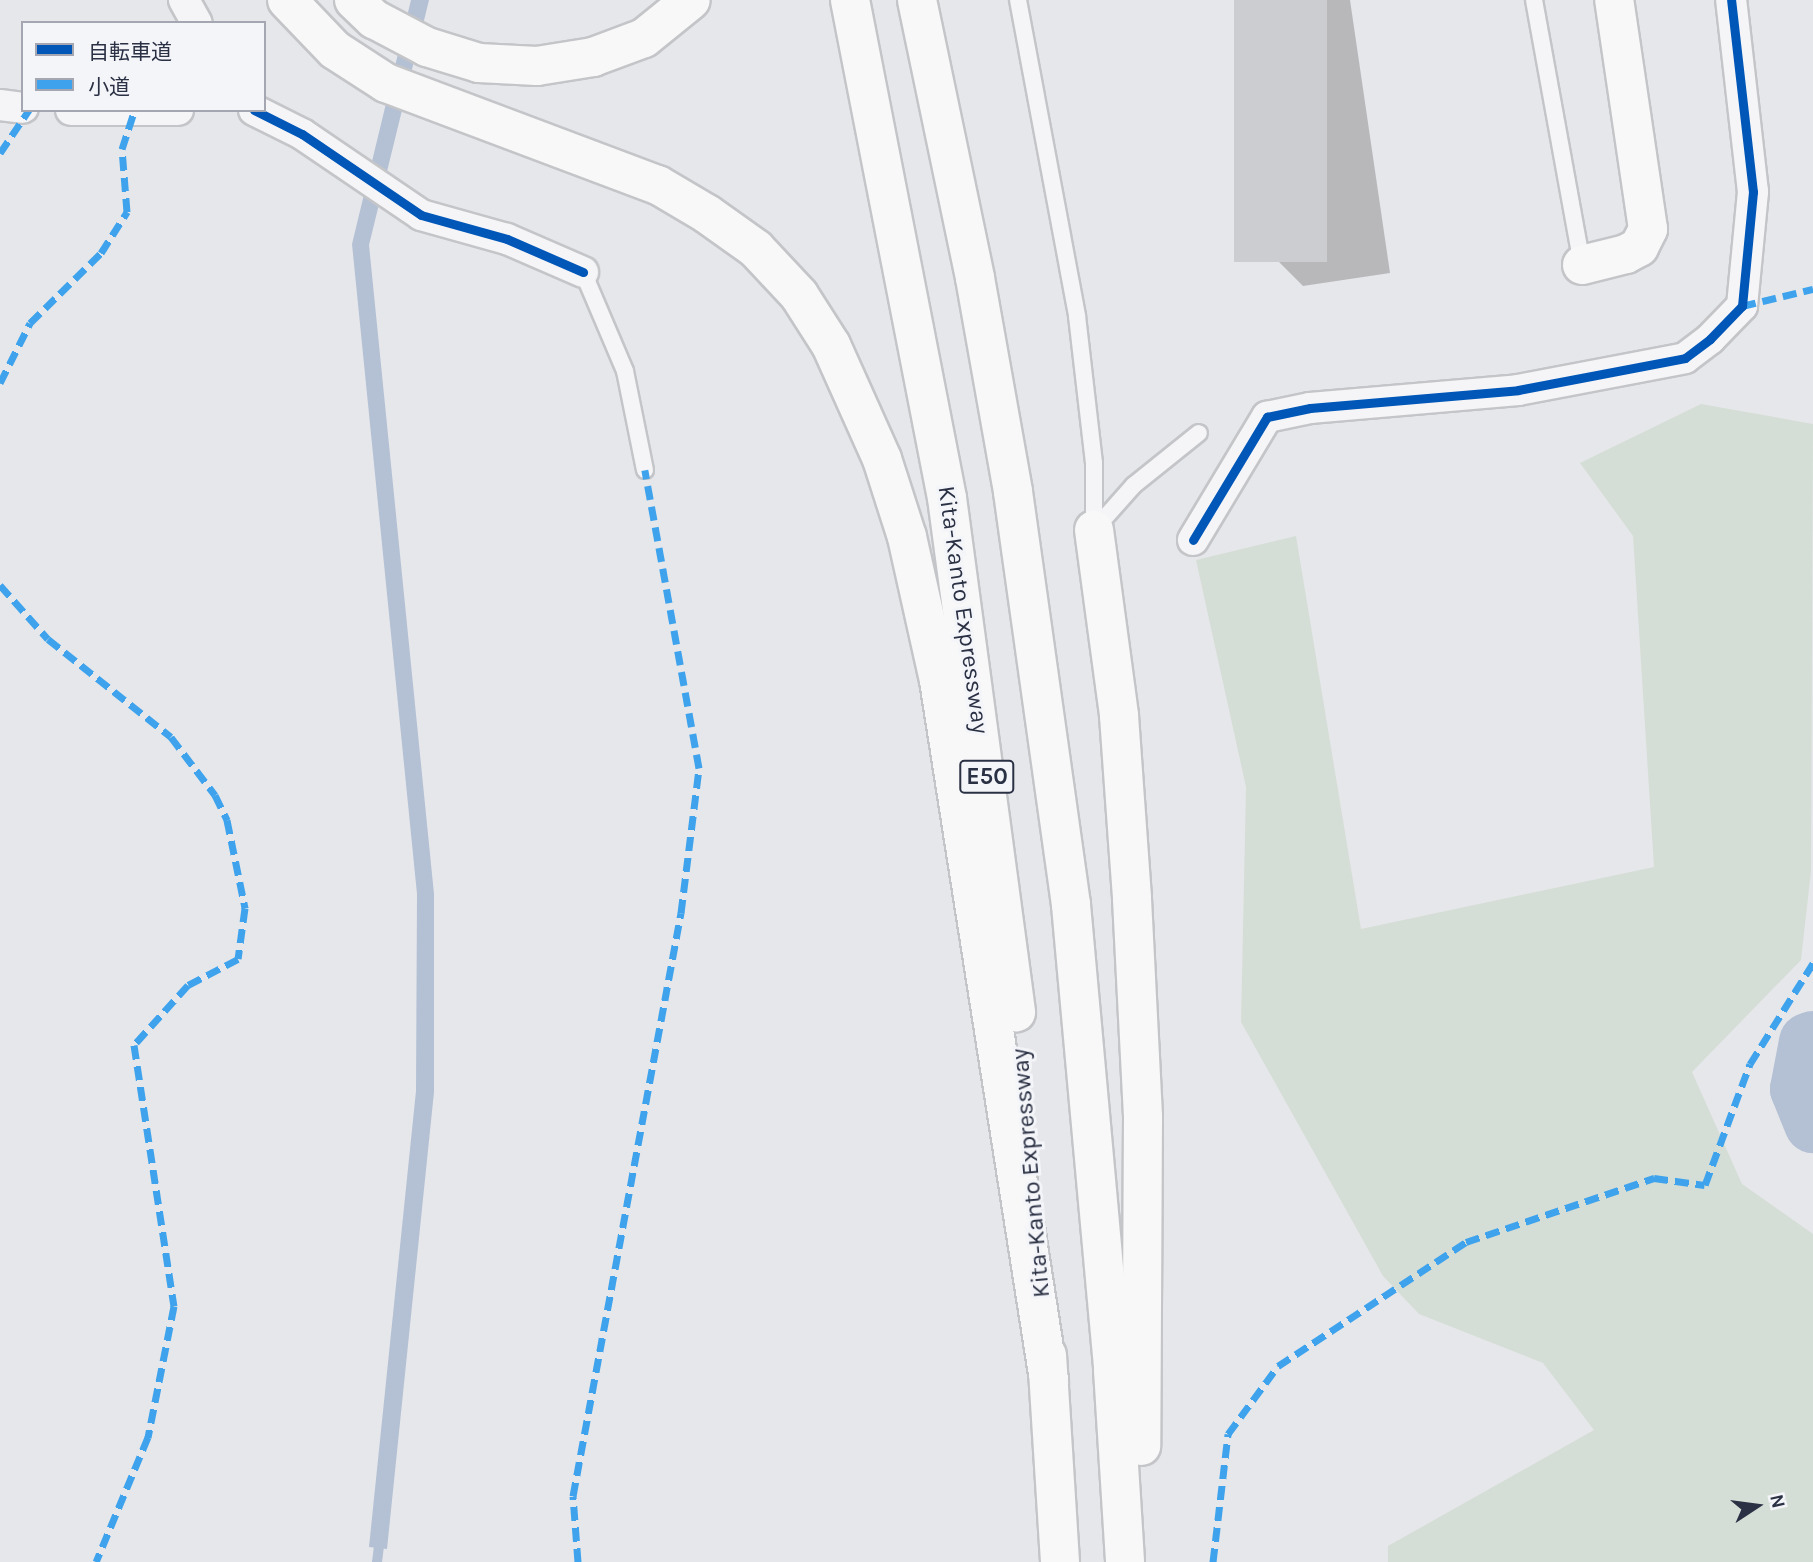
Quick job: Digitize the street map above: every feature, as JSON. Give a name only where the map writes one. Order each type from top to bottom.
[{"type":"highway","points":[[287,0],[335,50],[386,83],[658,186],[707,215],[756,249],[799,296],[831,345],[882,458],[907,537],[939,680],[1049,1380]]},
{"type":"highway","points":[[354,0],[374,19],[427,47],[479,63],[537,66],[593,57],[643,38],[691,0]]},
{"type":"highway","name":"Kita-Kanto Expressway","points":[[850,0],[928,391],[975,687],[1030,1140],[1060,1562]]},
{"type":"highway","name":"E50","points":[[917,0],[1011,479],[1053,772],[1093,1137],[1125,1562]]},
{"type":"highway","points":[[1582,265],[1626,254],[1639,247],[1648,229],[1614,0]]},
{"type":"highway","points":[[1094,530],[1119,716],[1143,1117],[1140,1562]]},
{"type":"street","points":[[184,0],[196,21]]},
{"type":"street","points":[[1193,541],[1267,417],[1310,408],[1518,390],[1685,358],[1710,339],[1742,306],[1753,192],[1731,0]]},
{"type":"street","points":[[0,105],[21,108]]},
{"type":"street","points":[[258,112],[302,134],[421,215],[507,239],[583,272]]},
{"type":"lane","points":[[1018,0],[1077,316],[1094,463],[1094,530]]},
{"type":"lane","points":[[1534,0],[1582,265]]},
{"type":"lane","points":[[583,272],[625,372],[645,470]]},
{"type":"lane","points":[[1094,530],[1134,485],[1199,433]]},
{"type":"shaded area","points":[[1701,404],[1813,424],[1811,871],[1801,960],[1692,1072],[1742,1184],[1813,1234],[1813,1562],[1388,1562],[1388,1546],[1594,1430],[1543,1363],[1419,1314],[1383,1276],[1241,1022],[1246,787],[1196,560],[1296,536],[1361,929],[1654,867],[1633,536],[1580,463]]},
{"type":"water","points":[[411,0],[429,0],[369,245],[434,894],[434,1092],[387,1549],[369,1547],[416,1091],[417,894],[352,244]]},
{"type":"building","points":[[1234,0],[1327,0],[1327,262],[1234,262]]},
{"type":"waterway","points":[[1813,1040],[1808,1042],[1799,1089],[1813,1124]]},
{"type":"waterway","points":[[377,1562],[380,1537]]},
{"type":"marked path","points":[[0,153],[28,112]]},
{"type":"marked path","points":[[0,383],[30,323],[101,253],[127,212],[122,149],[134,112]]},
{"type":"marked path","points":[[1742,306],[1813,289]]},
{"type":"marked path","points":[[578,1562],[573,1496],[681,913],[699,768],[645,470]]},
{"type":"marked path","points":[[0,585],[48,639],[171,737],[215,795],[227,820],[245,908],[238,959],[188,985],[134,1045],[174,1306],[148,1437],[96,1562]]},
{"type":"marked path","points":[[1213,1562],[1228,1434],[1278,1366],[1466,1242],[1654,1178],[1705,1185],[1750,1064],[1813,963]]},
{"type":"cycle path","points":[[1193,540],[1267,417],[1310,408],[1518,390],[1685,358],[1710,339],[1742,306],[1753,192],[1731,0]]},
{"type":"cycle path","points":[[258,112],[302,134],[421,215],[507,239],[583,272]]}]
